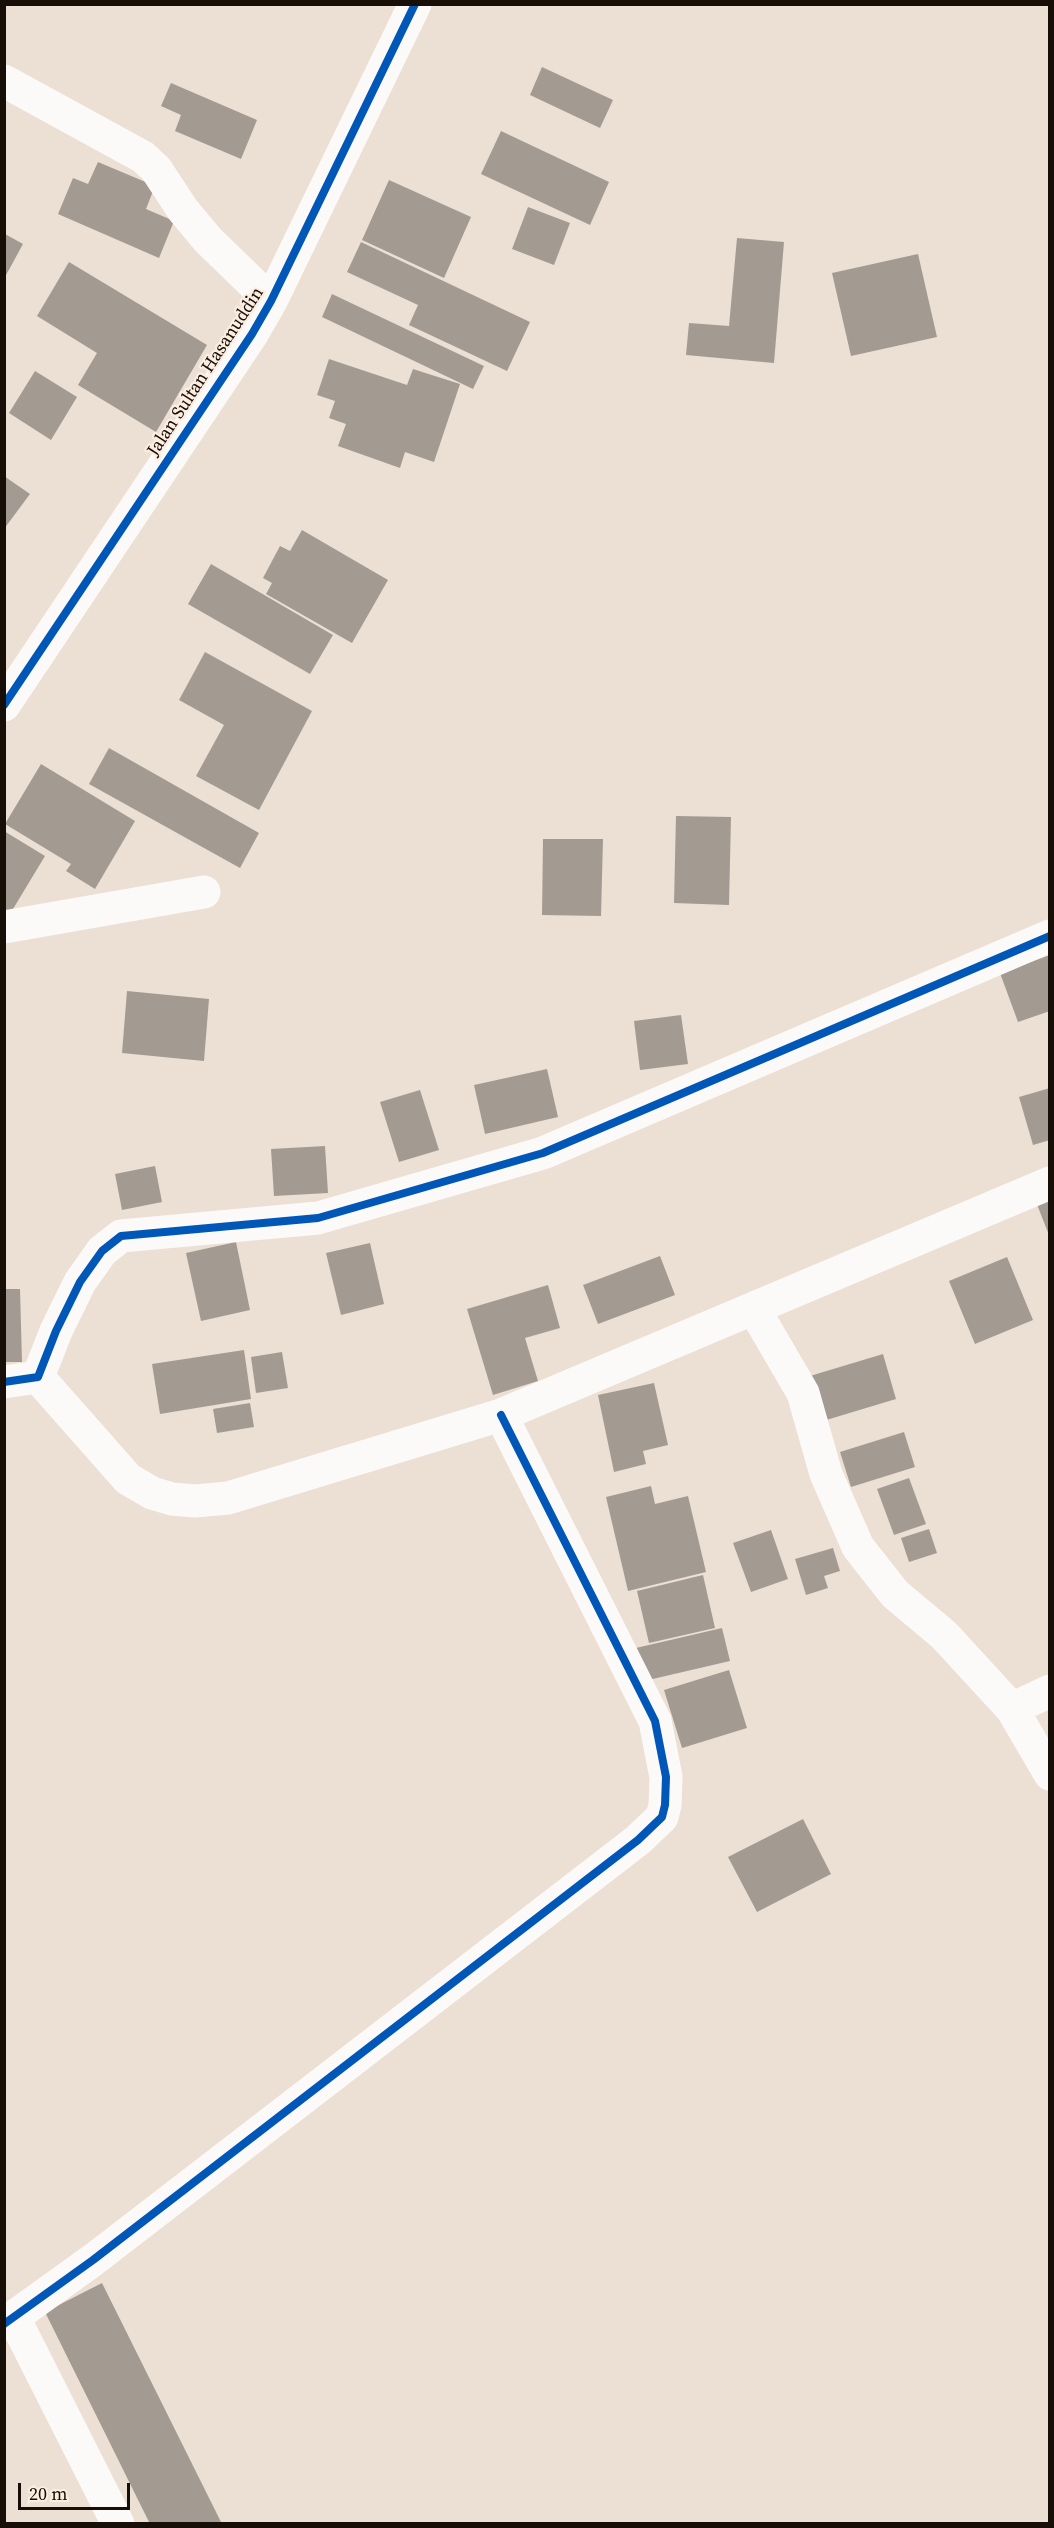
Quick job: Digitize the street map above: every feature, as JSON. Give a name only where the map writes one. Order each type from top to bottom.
[{"type":"street","name":"Jalan Sultan Hasanuddin","points":[[4,705],[252,334],[271,301],[416,4]]},
{"type":"street","points":[[4,81],[143,157],[156,169],[183,210],[208,240],[271,301]]},
{"type":"street","points":[[4,927],[204,892]]},
{"type":"street","points":[[38,1377],[56,1331],[80,1282],[102,1251],[121,1236],[318,1218],[543,1153],[1050,936]]},
{"type":"street","points":[[38,1377],[128,1479],[152,1493],[172,1499],[195,1501],[228,1498],[501,1415],[1050,1183]]},
{"type":"street","points":[[754,1309],[803,1393],[826,1473],[858,1547],[895,1594],[944,1635],[1012,1709],[1050,1774]]},
{"type":"street","points":[[4,1382],[38,1377]]},
{"type":"street","points":[[118,2523],[9,2321],[102,2253],[638,1840],[662,1817],[665,1805],[666,1776],[655,1721],[501,1415]]},
{"type":"street","points":[[1012,1709],[1050,1692]]},
{"type":"building","points":[[542,67],[613,100],[600,128],[530,95]]},
{"type":"building","points":[[171,83],[257,120],[241,159],[175,131],[181,115],[161,106]]},
{"type":"building","points":[[501,131],[609,182],[590,225],[481,174]]},
{"type":"building","points":[[98,162],[155,186],[146,209],[174,221],[159,258],[58,214],[73,178],[88,184]]},
{"type":"building","points":[[389,180],[471,217],[444,278],[362,240]]},
{"type":"building","points":[[528,207],[570,223],[554,265],[512,249]]},
{"type":"building","points":[[5,234],[23,244],[5,277]]},
{"type":"building","points":[[737,238],[784,242],[774,363],[686,355],[689,323],[729,326]]},
{"type":"building","points":[[361,242],[530,322],[507,371],[409,325],[418,305],[347,272]]},
{"type":"building","points":[[918,254],[937,337],[851,356],[832,273]]},
{"type":"building","points":[[69,262],[207,345],[156,432],[78,385],[97,353],[37,316]]},
{"type":"building","points":[[332,294],[484,366],[473,389],[322,317]]},
{"type":"building","points":[[329,359],[407,385],[413,369],[460,384],[434,462],[405,452],[400,468],[338,446],[346,424],[329,418],[335,401],[317,395]]},
{"type":"building","points":[[35,371],[77,397],[51,440],[9,413]]},
{"type":"building","points":[[4,476],[30,494],[4,529]]},
{"type":"building","points":[[302,530],[388,580],[352,643],[266,594],[272,583],[263,578],[280,546],[290,551]]},
{"type":"building","points":[[211,564],[333,635],[310,674],[188,604]]},
{"type":"building","points":[[205,652],[312,711],[259,810],[196,776],[224,725],[179,700]]},
{"type":"building","points":[[109,748],[259,833],[240,868],[89,784]]},
{"type":"building","points":[[41,764],[135,821],[95,889],[66,871],[71,864],[5,824]]},
{"type":"building","points":[[676,816],[731,817],[729,905],[674,903]]},
{"type":"building","points":[[4,831],[45,856],[7,919],[4,917]]},
{"type":"building","points":[[543,839],[603,839],[601,916],[542,915]]},
{"type":"building","points":[[1050,955],[1050,1011],[1018,1022],[1000,973]]},
{"type":"building","points":[[127,991],[209,999],[204,1061],[122,1053]]},
{"type":"building","points":[[681,1015],[688,1064],[640,1070],[634,1021]]},
{"type":"building","points":[[547,1069],[558,1117],[485,1134],[474,1085]]},
{"type":"building","points":[[1050,1088],[1050,1140],[1033,1145],[1019,1097]]},
{"type":"building","points":[[420,1090],[439,1150],[399,1162],[380,1102]]},
{"type":"building","points":[[325,1146],[328,1193],[274,1196],[271,1149]]},
{"type":"building","points":[[155,1166],[162,1202],[122,1210],[115,1174]]},
{"type":"building","points":[[1050,1197],[1050,1235],[1049,1235],[1036,1202]]},
{"type":"building","points":[[236,1242],[250,1310],[201,1321],[186,1253]]},
{"type":"building","points":[[370,1243],[384,1304],[341,1315],[326,1253]]},
{"type":"building","points":[[660,1256],[675,1295],[598,1324],[583,1285]]},
{"type":"building","points":[[1007,1257],[1033,1320],[975,1344],[949,1281]]},
{"type":"building","points":[[548,1285],[560,1328],[525,1338],[538,1381],[493,1395],[467,1309]]},
{"type":"building","points":[[4,1289],[20,1289],[22,1362],[4,1362]]},
{"type":"building","points":[[244,1350],[251,1399],[160,1414],[152,1364]]},
{"type":"building","points":[[282,1352],[288,1388],[256,1393],[251,1357]]},
{"type":"building","points":[[883,1354],[896,1399],[813,1424],[800,1379]]},
{"type":"building","points":[[654,1383],[668,1445],[643,1451],[646,1464],[614,1472],[598,1395]]},
{"type":"building","points":[[250,1403],[254,1427],[217,1433],[213,1409]]},
{"type":"building","points":[[904,1432],[915,1467],[851,1487],[840,1452]]},
{"type":"building","points":[[909,1478],[926,1524],[894,1535],[877,1489]]},
{"type":"building","points":[[651,1486],[655,1504],[688,1496],[706,1572],[628,1591],[606,1497]]},
{"type":"building","points":[[929,1529],[937,1553],[909,1562],[901,1538]]},
{"type":"building","points":[[771,1530],[788,1579],[751,1592],[733,1543]]},
{"type":"building","points":[[833,1548],[840,1571],[824,1576],[828,1588],[806,1595],[795,1559]]},
{"type":"building","points":[[703,1575],[715,1628],[649,1643],[637,1591]]},
{"type":"building","points":[[722,1628],[730,1661],[644,1681],[636,1648]]},
{"type":"building","points":[[729,1670],[747,1728],[682,1748],[664,1690]]},
{"type":"building","points":[[803,1819],[831,1874],[757,1912],[728,1857]]},
{"type":"building","points":[[102,2283],[222,2524],[150,2524],[45,2312]]},
{"type":"cycle path","points":[[4,705],[252,334],[271,301],[415,4]]},
{"type":"cycle path","points":[[4,1382],[38,1377],[56,1331],[80,1282],[102,1251],[121,1236],[318,1218],[543,1153],[1050,936]]},
{"type":"cycle path","points":[[4,2324],[93,2260],[638,1840],[662,1817],[666,1777],[655,1721],[501,1415]]}]
